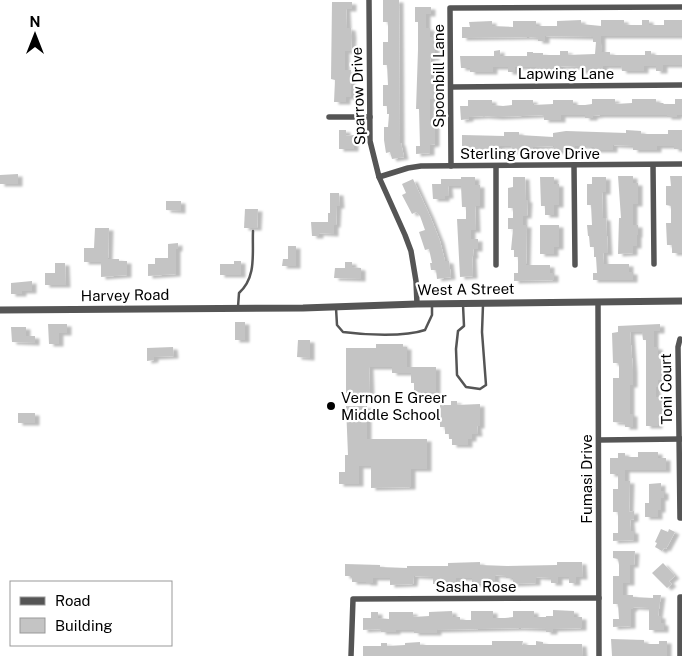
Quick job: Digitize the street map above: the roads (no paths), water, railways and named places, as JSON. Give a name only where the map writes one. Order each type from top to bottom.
[{"type":"street","name":"Sparrow Drive","points":[[369,0],[370,141],[379,177],[406,235],[411,251],[416,281],[417,304]]},
{"type":"street","name":"Spoonbill Lane","points":[[452,166],[450,8],[682,7]]},
{"type":"street","name":"Lapwing Lane","points":[[451,87],[682,85]]},
{"type":"street","points":[[329,117],[370,117]]},
{"type":"street","points":[[653,164],[654,264]]},
{"type":"street","name":"Sterling Grove Drive","points":[[379,177],[408,168],[452,166],[682,164]]},
{"type":"street","points":[[574,165],[575,265]]},
{"type":"street","points":[[496,166],[496,266]]},
{"type":"street","name":"West A Street","points":[[250,308],[432,303],[682,301]]},
{"type":"street","name":"Fumasi Drive","points":[[598,302],[599,656]]},
{"type":"street","name":"Harvey Road","points":[[0,310],[250,308]]},
{"type":"street","name":"Toni Court","points":[[680,339],[678,347],[681,439],[680,518],[682,518]]},
{"type":"street","points":[[599,440],[681,439]]},
{"type":"street","points":[[680,656],[680,597],[682,597]]},
{"type":"street","name":"Sasha Rose","points":[[352,656],[352,600],[599,598]]},
{"type":"lane","points":[[238,308],[237,297],[251,279],[253,231]]},
{"type":"lane","points":[[336,306],[337,325],[343,332],[356,334],[414,334],[425,330],[432,315],[432,303]]},
{"type":"lane","points":[[463,303],[464,326],[458,331],[456,349],[457,375],[466,386],[480,389],[486,385],[482,332],[483,303]]},
{"type":"place","name":"Vernon E Greer Middle School","points":[[331,406]]}]
